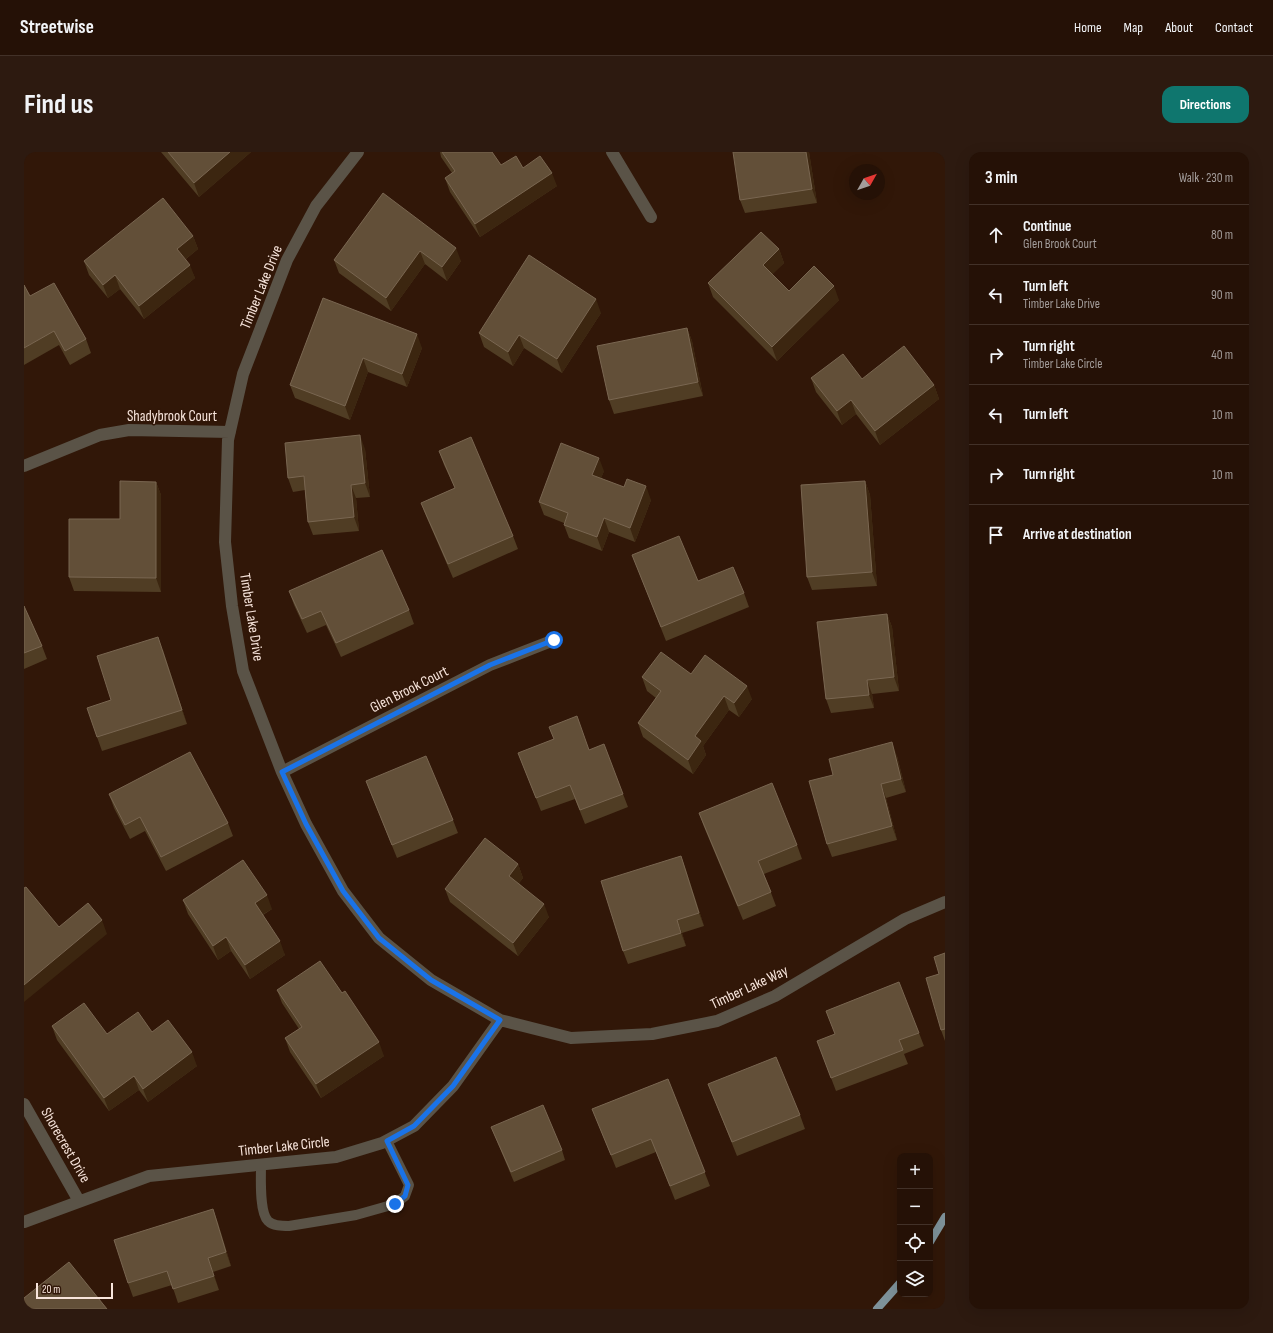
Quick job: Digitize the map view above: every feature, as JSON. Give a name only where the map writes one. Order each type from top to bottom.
[{"type":"street","name":"Timber Lake Drive","points":[[358,152],[316,206],[287,260],[243,374],[230,432],[225,542],[232,606],[244,671],[282,772],[306,824],[343,891],[379,938],[431,980],[500,1020]]},
{"type":"street","points":[[612,152],[651,217]]},
{"type":"street","name":"Shadybrook Court","points":[[24,466],[100,435],[129,430],[230,432]]},
{"type":"street","name":"Glen Brook Court","points":[[282,772],[490,665],[554,640]]},
{"type":"street","name":"Timber Lake Way","points":[[500,1020],[571,1038],[652,1034],[717,1021],[775,996],[905,919],[945,902]]},
{"type":"street","name":"Timber Lake Circle","points":[[24,1222],[149,1176],[336,1156],[387,1141],[414,1126],[453,1086],[500,1020]]},
{"type":"street","name":"Shorecrest Drive","points":[[24,1104],[79,1201]]},
{"type":"lane","points":[[261,1164],[263,1211],[268,1221],[278,1226],[289,1226],[356,1215],[395,1204],[405,1196],[408,1185],[387,1141]]},
{"type":"building","points":[[168,152],[230,152],[194,183]]},
{"type":"building","points":[[442,152],[492,152],[501,165],[516,156],[523,168],[540,156],[552,173],[475,224],[445,178],[455,171]]},
{"type":"building","points":[[733,152],[806,152],[812,189],[740,200]]},
{"type":"building","points":[[383,193],[456,248],[442,267],[420,251],[386,298],[334,260]]},
{"type":"building","points":[[163,198],[193,236],[177,249],[190,265],[139,306],[115,275],[103,285],[84,261]]},
{"type":"building","points":[[761,232],[779,249],[763,265],[789,291],[814,266],[834,286],[772,347],[708,283]]},
{"type":"building","points":[[529,255],[596,299],[557,359],[519,335],[508,352],[479,333]]},
{"type":"building","points":[[54,283],[86,339],[65,351],[54,331],[24,348],[24,285],[30,296]]},
{"type":"building","points":[[323,298],[417,334],[402,374],[363,358],[345,406],[290,385]]},
{"type":"building","points":[[687,328],[698,382],[609,400],[597,346]]},
{"type":"building","points":[[904,346],[934,385],[875,431],[851,400],[837,411],[811,378],[843,354],[862,379]]},
{"type":"building","points":[[360,435],[365,483],[351,485],[354,517],[308,522],[304,476],[288,478],[285,443]]},
{"type":"building","points":[[471,437],[513,536],[448,564],[421,503],[455,488],[439,451]]},
{"type":"building","points":[[561,443],[599,458],[592,475],[624,487],[627,479],[646,486],[630,528],[604,518],[597,537],[564,525],[568,513],[539,502]]},
{"type":"building","points":[[120,481],[156,482],[156,578],[69,577],[69,519],[120,519]]},
{"type":"building","points":[[865,481],[872,572],[807,577],[801,485]]},
{"type":"building","points":[[679,536],[698,581],[733,567],[744,593],[661,627],[632,555]]},
{"type":"building","points":[[382,550],[409,610],[336,643],[321,611],[302,619],[289,591]]},
{"type":"building","points":[[24,606],[42,646],[24,653]]},
{"type":"building","points":[[887,614],[894,677],[867,680],[869,695],[826,699],[817,622]]},
{"type":"building","points":[[158,637],[182,710],[97,737],[87,708],[111,700],[97,656]]},
{"type":"building","points":[[661,652],[691,674],[705,655],[747,686],[734,703],[724,696],[695,736],[701,741],[688,760],[638,723],[661,691],[642,677]]},
{"type":"building","points":[[577,716],[589,750],[604,744],[623,794],[580,810],[570,785],[536,798],[518,753],[554,739],[549,727]]},
{"type":"building","points":[[892,742],[901,779],[881,784],[892,826],[827,844],[809,781],[833,775],[829,759]]},
{"type":"building","points":[[190,752],[228,823],[161,857],[140,817],[125,825],[109,794]]},
{"type":"building","points":[[426,756],[453,820],[392,845],[366,781]]},
{"type":"building","points":[[772,783],[797,845],[758,861],[771,892],[738,906],[699,813]]},
{"type":"building","points":[[485,838],[518,864],[509,876],[544,904],[513,943],[445,889]]},
{"type":"building","points":[[681,856],[699,913],[677,920],[681,933],[623,951],[601,881]]},
{"type":"building","points":[[243,860],[267,895],[255,903],[280,941],[245,965],[226,937],[213,946],[183,900]]},
{"type":"building","points":[[26,887],[59,927],[88,903],[102,920],[24,985],[24,888]]},
{"type":"building","points":[[945,953],[945,1029],[941,1030],[926,978],[939,974],[934,957]]},
{"type":"building","points":[[320,961],[342,993],[345,991],[379,1042],[316,1084],[285,1038],[302,1027],[277,990]]},
{"type":"building","points":[[899,982],[919,1033],[899,1040],[903,1050],[831,1078],[817,1041],[835,1034],[826,1011]]},
{"type":"building","points":[[84,1003],[107,1034],[138,1012],[152,1032],[168,1020],[192,1052],[143,1089],[134,1076],[104,1098],[52,1026]]},
{"type":"building","points":[[776,1057],[800,1115],[732,1142],[708,1084]]},
{"type":"building","points":[[668,1079],[705,1172],[670,1186],[651,1139],[611,1155],[592,1109]]},
{"type":"building","points":[[543,1105],[562,1150],[511,1172],[491,1127]]},
{"type":"building","points":[[213,1209],[226,1252],[208,1258],[214,1276],[173,1289],[167,1271],[128,1283],[114,1240]]},
{"type":"building","points":[[69,1262],[107,1309],[24,1309],[24,1298]]},
{"type":"waterway","points":[[933,1237],[945,1217]]},
{"type":"waterway","points":[[877,1309],[897,1286]]},
{"type":"route","points":[[395,1204],[405,1196],[408,1185],[387,1141],[414,1126],[453,1086],[500,1020],[431,980],[379,938],[343,891],[306,824],[282,772],[490,665],[554,640]]}]
